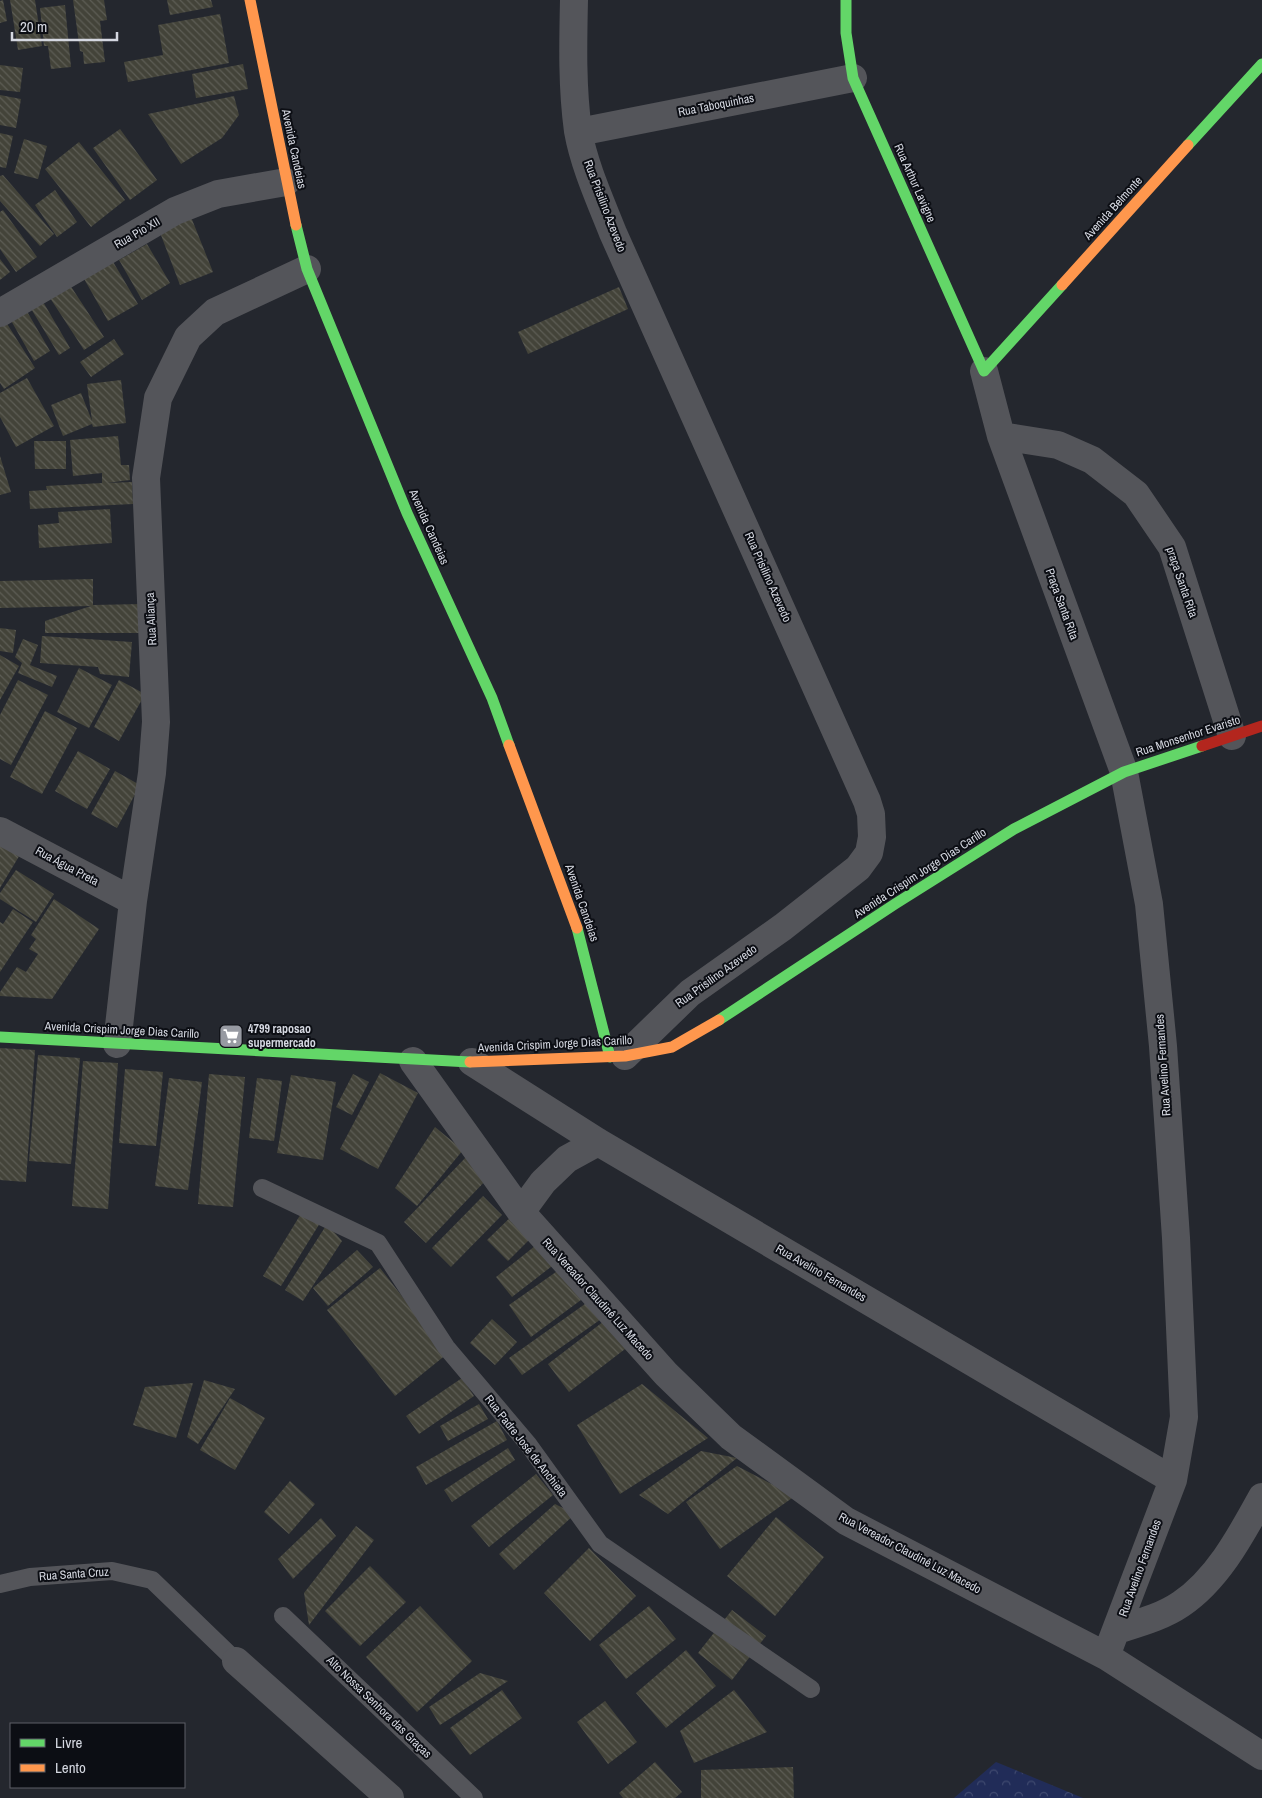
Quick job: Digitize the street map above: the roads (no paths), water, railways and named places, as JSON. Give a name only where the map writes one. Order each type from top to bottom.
[{"type":"street","name":"Avenida Candeias","points":[[250,0],[286,182],[307,269],[407,513],[492,698],[577,928],[591,977],[618,1056]]},
{"type":"street","name":"Rua Prisilino Azevedo","points":[[574,0],[573,67],[579,132],[594,184],[613,233],[755,547],[871,814],[872,837],[869,853],[858,868],[783,927],[690,993],[618,1056]]},
{"type":"street","name":"Rua Arthur Lavigne","points":[[846,0],[846,33],[853,78],[984,371]]},
{"type":"street","name":"Avenida Belmonte","points":[[984,371],[1262,64]]},
{"type":"street","name":"Rua Taboquinhas","points":[[579,132],[853,78]]},
{"type":"street","name":"Rua Pio XII","points":[[0,313],[175,211],[218,194],[286,182]]},
{"type":"street","name":"Rua Aliança","points":[[116,1044],[133,901],[152,773],[156,722],[146,478],[158,398],[188,337],[215,312],[307,269]]},
{"type":"street","name":"Praça Santa Rita","points":[[984,371],[1001,436],[1124,772]]},
{"type":"street","name":"praça Santa Rita","points":[[1001,436],[1058,445],[1092,460],[1136,494],[1172,547],[1232,736]]},
{"type":"street","name":"Rua Monsenhor Evaristo","points":[[1124,772],[1262,726]]},
{"type":"street","name":"Avenida Crispim Jorge Dias Carillo","points":[[0,1037],[472,1062],[618,1056],[672,1047],[700,1033],[903,899],[1014,829],[1124,772]]},
{"type":"street","name":"Rua Avelino Fernandes","points":[[1106,1656],[1173,1480],[1184,1416],[1176,1238],[1164,1065],[1149,904],[1124,772]]},
{"type":"street","name":"Rua Água Preta","points":[[0,831],[133,901]]},
{"type":"street","name":"Rua Vereador Claudinê Luz Macedo","points":[[413,1060],[521,1212],[666,1374],[731,1437],[846,1521],[1106,1656],[1262,1756]]},
{"type":"street","name":"Rua Avelino Fernandes","points":[[472,1062],[598,1142],[1173,1480]]},
{"type":"street","points":[[521,1212],[543,1182],[567,1159],[598,1142]]},
{"type":"street","points":[[1117,1630],[1154,1618],[1182,1604],[1207,1580],[1237,1542],[1262,1497]]},
{"type":"street","points":[[236,1661],[390,1798]]},
{"type":"lane","name":"Rua Padre José de Anchieta","points":[[262,1188],[378,1243],[446,1347],[528,1444],[600,1544],[811,1689]]},
{"type":"lane","name":"Rua Santa Cruz","points":[[0,1584],[30,1577],[112,1571],[152,1580],[236,1661]]},
{"type":"lane","name":"Alto Nossa Senhora das Graças","points":[[283,1616],[474,1798]]},
{"type":"place","name":"4799 raposao supermercado","points":[[231,1036]]}]
